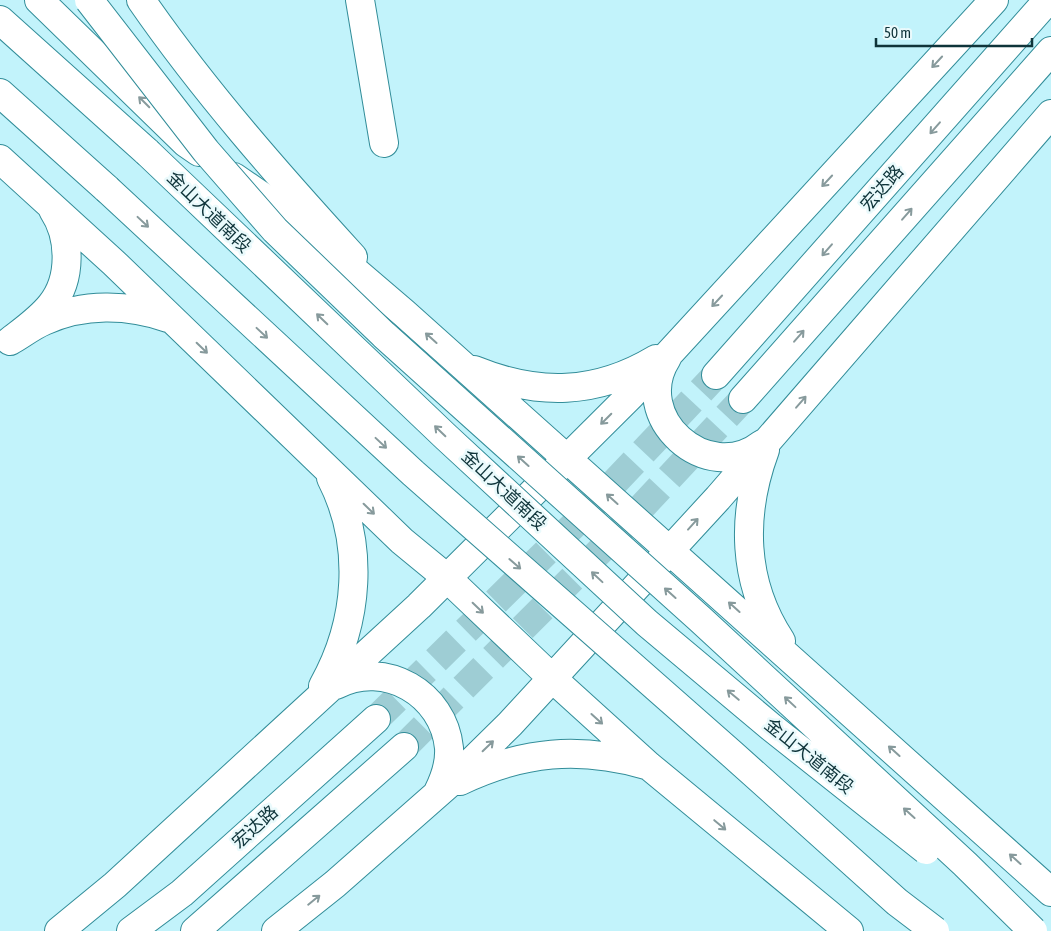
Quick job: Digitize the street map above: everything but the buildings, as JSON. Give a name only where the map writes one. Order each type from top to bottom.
[{"type":"main road","points":[[39,0],[186,143],[292,217],[404,313],[1051,892]]},
{"type":"main road","points":[[89,0],[206,151],[275,230],[399,348],[692,613],[965,864],[1033,931]]},
{"type":"main road","points":[[360,0],[384,143]]},
{"type":"main road","points":[[59,931],[115,885],[447,578],[631,395],[994,0]]},
{"type":"main road","name":"宏达路","points":[[716,375],[1048,0]]},
{"type":"main road","points":[[149,11],[231,118],[331,233],[404,313]]},
{"type":"main road","name":"金山大道南段","points":[[0,20],[147,152],[446,437],[647,623],[779,733],[941,862],[1033,931]]},
{"type":"main road","name":"宏达路","points":[[743,399],[1051,51]]},
{"type":"main road","points":[[0,93],[108,188],[413,473],[740,760],[897,902],[935,931]]},
{"type":"main road","points":[[276,931],[335,884],[428,802],[510,724],[553,679],[769,439],[1051,114]]},
{"type":"main road","points":[[0,159],[172,319],[402,541],[447,578],[553,679],[649,766],[848,931]]},
{"type":"main road","points":[[48,203],[62,228],[66,242],[67,257],[63,282],[51,306],[10,341],[42,322],[63,314],[85,309],[129,308],[151,312],[172,319]]},
{"type":"main road","points":[[454,358],[473,369],[514,384],[558,388],[601,383],[622,376],[642,368],[675,347]]},
{"type":"main road","points":[[675,347],[664,362],[657,390],[663,418],[670,430],[680,441],[691,449],[704,454],[732,457],[758,447],[769,439]]},
{"type":"main road","points":[[769,439],[755,481],[750,505],[748,530],[750,555],[756,584],[769,619],[792,656],[808,673]]},
{"type":"main road","points":[[306,710],[332,670],[341,648],[353,601],[354,578],[350,531],[336,487],[325,466]]},
{"type":"main road","points":[[328,689],[355,678],[384,677],[398,681],[423,696],[434,707],[447,734],[449,750],[444,780],[428,802]]},
{"type":"main road","name":"宏达路","points":[[131,931],[182,893],[376,719]]},
{"type":"main road","points":[[195,931],[404,747]]},
{"type":"main road","points":[[428,802],[459,782],[481,771],[529,757],[578,753],[602,755],[649,766]]},
{"type":"tunnel","points":[[376,719],[581,518],[716,375]]},
{"type":"tunnel","points":[[404,747],[608,543],[743,399]]}]
